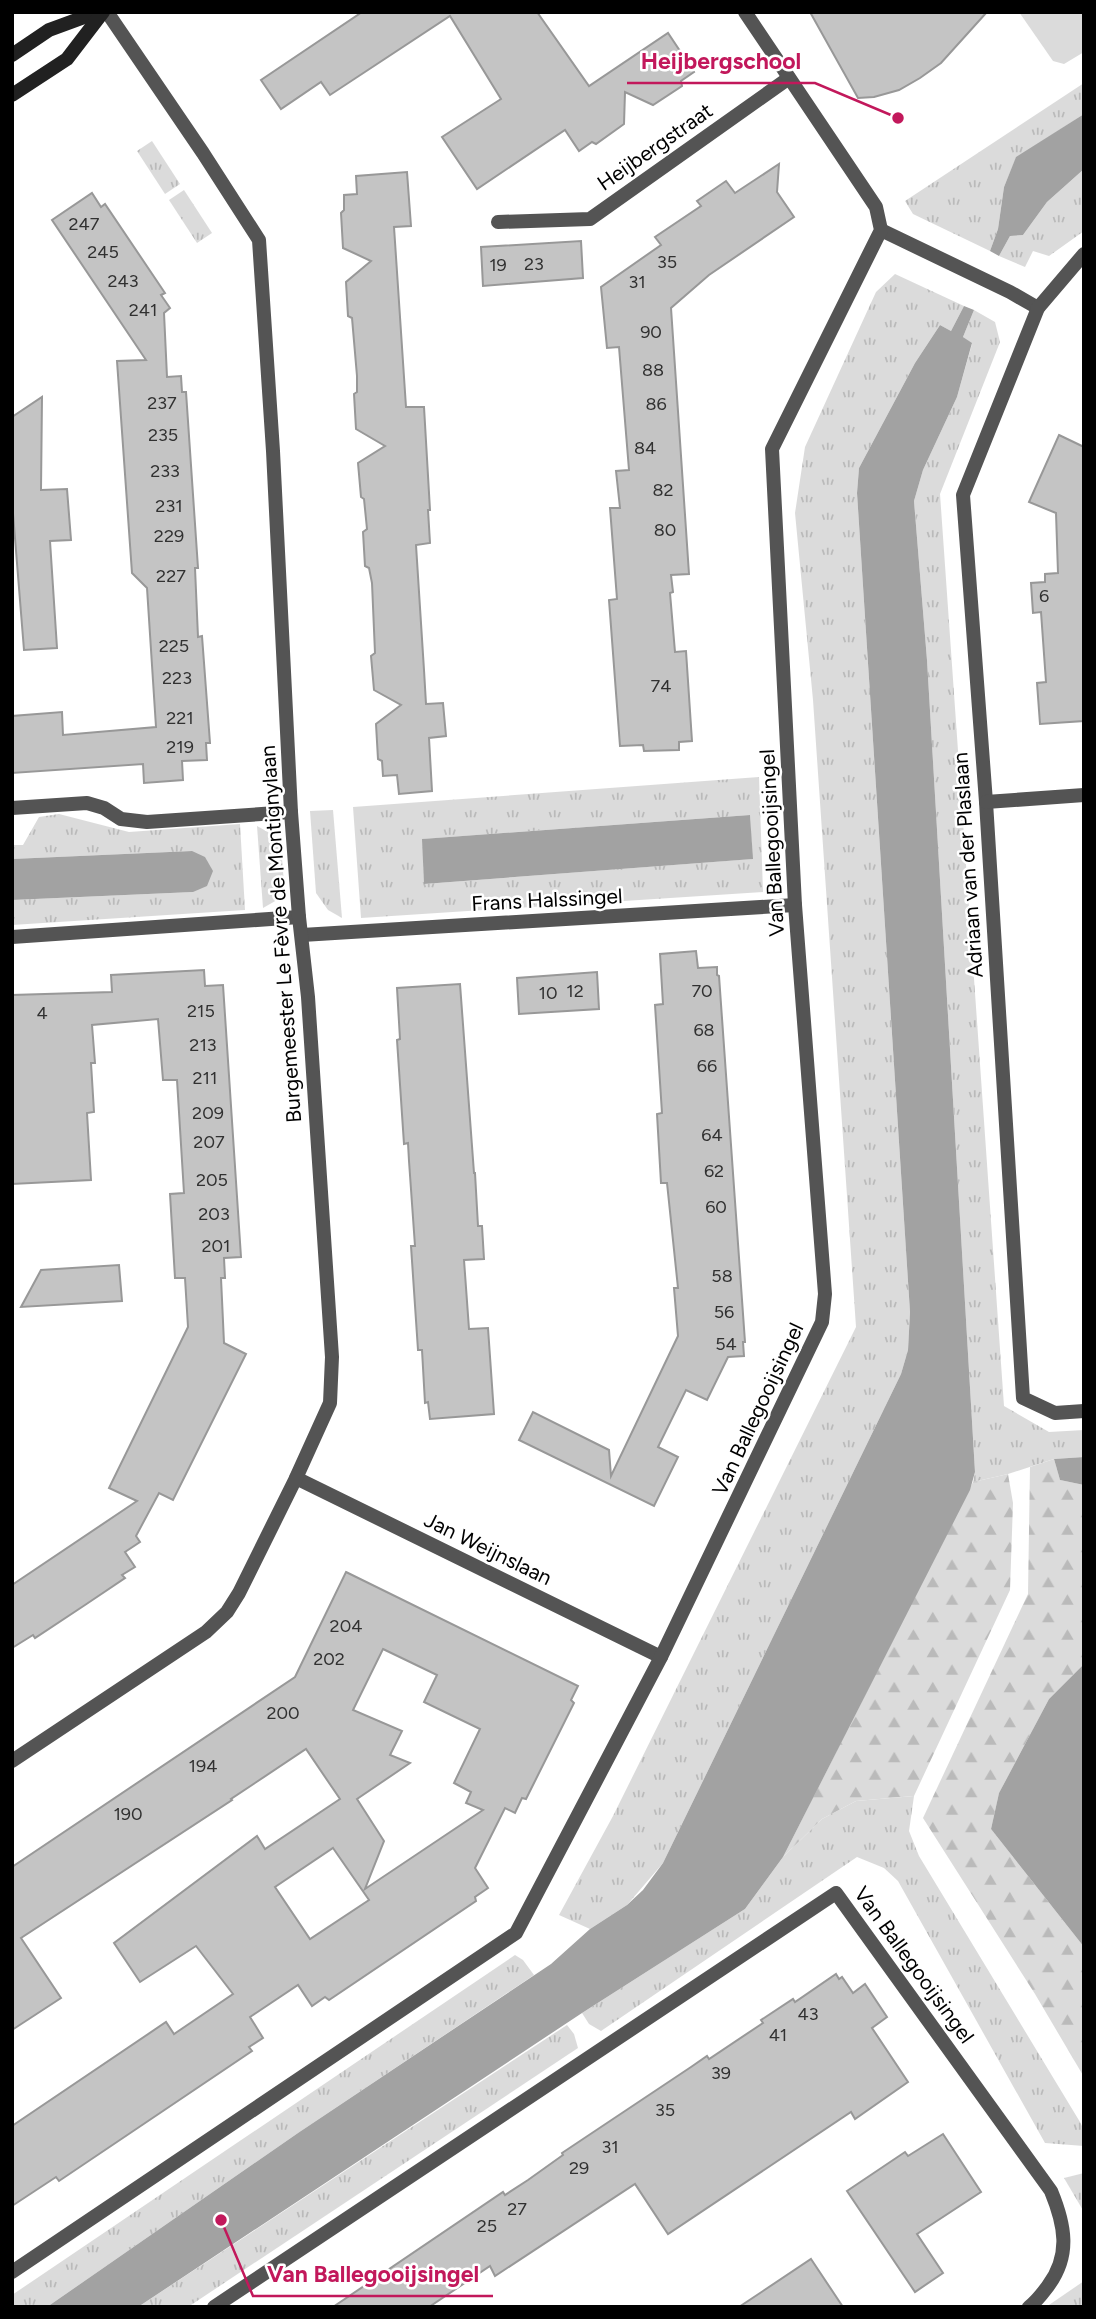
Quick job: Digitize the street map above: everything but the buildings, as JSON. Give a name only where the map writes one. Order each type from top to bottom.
[{"type":"main road","points":[[12,55],[49,30],[103,12]]},
{"type":"main road","points":[[12,96],[67,59],[103,12]]},
{"type":"street","name":"Burgemeester Le Fèvre de Montignylaan","points":[[12,1761],[206,1632],[227,1612],[296,1478],[330,1403],[332,1357],[308,997],[291,811],[273,437],[259,240],[203,153],[103,12]]},
{"type":"street","points":[[745,12],[876,207],[881,230],[1038,308]]},
{"type":"street","name":"Heijbergstraat","points":[[498,222],[590,219],[789,78]]},
{"type":"street","name":"Van Ballegooijsingel","points":[[12,2272],[516,1933],[661,1657],[822,1322],[825,1294],[795,905],[772,449],[881,230]]},
{"type":"street","name":"Adriaan van der Plaslaan","points":[[1084,254],[1038,308],[963,495],[986,802],[1023,1398],[1055,1413],[1084,1411]]},
{"type":"street","points":[[986,802],[1084,795]]},
{"type":"street","points":[[12,808],[87,803],[104,808],[121,819],[147,822],[291,811]]},
{"type":"street","name":"Frans Halssingel","points":[[302,936],[795,905]]},
{"type":"street","points":[[12,937],[299,917]]},
{"type":"street","name":"Jan Weijnslaan","points":[[296,1478],[661,1657]]},
{"type":"street","name":"Van Ballegooijsingel","points":[[214,2307],[836,1893],[1051,2192],[1061,2214],[1064,2238],[1062,2262],[1037,2302],[1029,2307]]},
{"type":"green space","points":[[1019,12],[1084,12],[1084,52],[1064,64],[1053,61]]},
{"type":"green space","points":[[1084,83],[1084,114],[1016,158],[1004,187],[998,229],[990,251],[913,214],[905,201]]},
{"type":"green space","points":[[152,141],[180,184],[165,194],[137,151]]},
{"type":"green space","points":[[1084,169],[1084,231],[1049,256],[1033,251],[1025,267],[999,256],[1010,236],[1023,235],[1047,202]]},
{"type":"green space","points":[[184,190],[212,233],[197,243],[169,200]]},
{"type":"green space","points":[[895,274],[964,306],[951,331],[940,325],[915,363],[859,468],[857,493],[910,1312],[908,1350],[901,1374],[663,1863],[627,1905],[590,1929],[559,1915],[613,1816],[856,1327],[813,700],[795,513],[805,447],[876,292]]},
{"type":"green space","points":[[974,310],[995,322],[1000,342],[940,494],[1004,1406],[1049,1432],[1084,1430],[1084,1457],[1054,1459],[973,1482],[975,1472],[927,660],[914,501],[923,470],[957,397],[972,344],[963,337]]},
{"type":"green space","points":[[759,777],[763,892],[361,918],[353,807]],"holes":[[[750,815],[752,859],[424,884],[423,839]]]},
{"type":"green space","points":[[333,810],[342,918],[328,910],[316,893],[310,811]]},
{"type":"green space","points":[[59,814],[129,832],[240,824],[245,910],[12,925],[12,900],[193,892],[192,851],[12,859],[12,845],[23,845],[39,817]]},
{"type":"green space","points":[[257,826],[268,832],[281,845],[284,884],[277,900],[263,908]]},
{"type":"green space","points":[[1054,1459],[1060,1480],[1084,1485],[1084,1664],[1049,1699],[999,1793],[991,1829],[1084,1947],[1084,2077],[1035,1994],[923,1818],[1028,1594],[1030,1467]]},
{"type":"green space","points":[[1008,1474],[1013,1503],[1010,1590],[914,1796],[856,1801],[822,1819],[783,1857],[973,1482]]},
{"type":"green space","points":[[914,1796],[909,1831],[919,1856],[1080,2122],[1084,2130],[1084,2146],[1045,2143],[898,1881],[884,1868],[857,1857],[601,2031],[589,2024],[582,2013],[745,1909],[783,1857],[822,1819],[856,1801]]},
{"type":"green space","points":[[515,1955],[523,1960],[534,1975],[298,2133],[47,2307],[12,2307],[12,2295]]},
{"type":"green space","points":[[567,2025],[574,2034],[578,2048],[188,2307],[138,2307]]},
{"type":"green space","points":[[1084,2173],[1084,2212],[1064,2178]]},
{"type":"green space","points":[[1084,2281],[1084,2307],[1046,2307]]},
{"type":"shaded area","points":[[1084,114],[1084,169],[1047,202],[1023,235],[1010,236],[999,256],[990,251],[998,229],[1004,187],[1016,157]]},
{"type":"shaded area","points":[[964,306],[974,310],[963,337],[972,343],[957,397],[923,470],[914,501],[927,660],[975,1472],[970,1490],[783,1857],[745,1909],[582,2013],[138,2307],[47,2307],[298,2133],[551,1964],[590,1929],[627,1905],[643,1890],[663,1863],[901,1374],[908,1350],[910,1312],[857,493],[859,468],[915,363],[940,325],[951,331]]},
{"type":"shaded area","points":[[750,815],[753,859],[424,884],[422,839]]},
{"type":"shaded area","points":[[192,851],[205,857],[213,871],[207,886],[193,892],[12,900],[12,859]]},
{"type":"shaded area","points":[[1084,1457],[1084,1485],[1060,1480],[1054,1459]]},
{"type":"shaded area","points":[[1084,1664],[1084,1947],[991,1829],[999,1793],[1049,1699]]},
{"type":"place","name":"Heijbergschool","points":[[898,118]]},
{"type":"place","name":"Van Ballegooijsingel","points":[[221,2220]]}]
